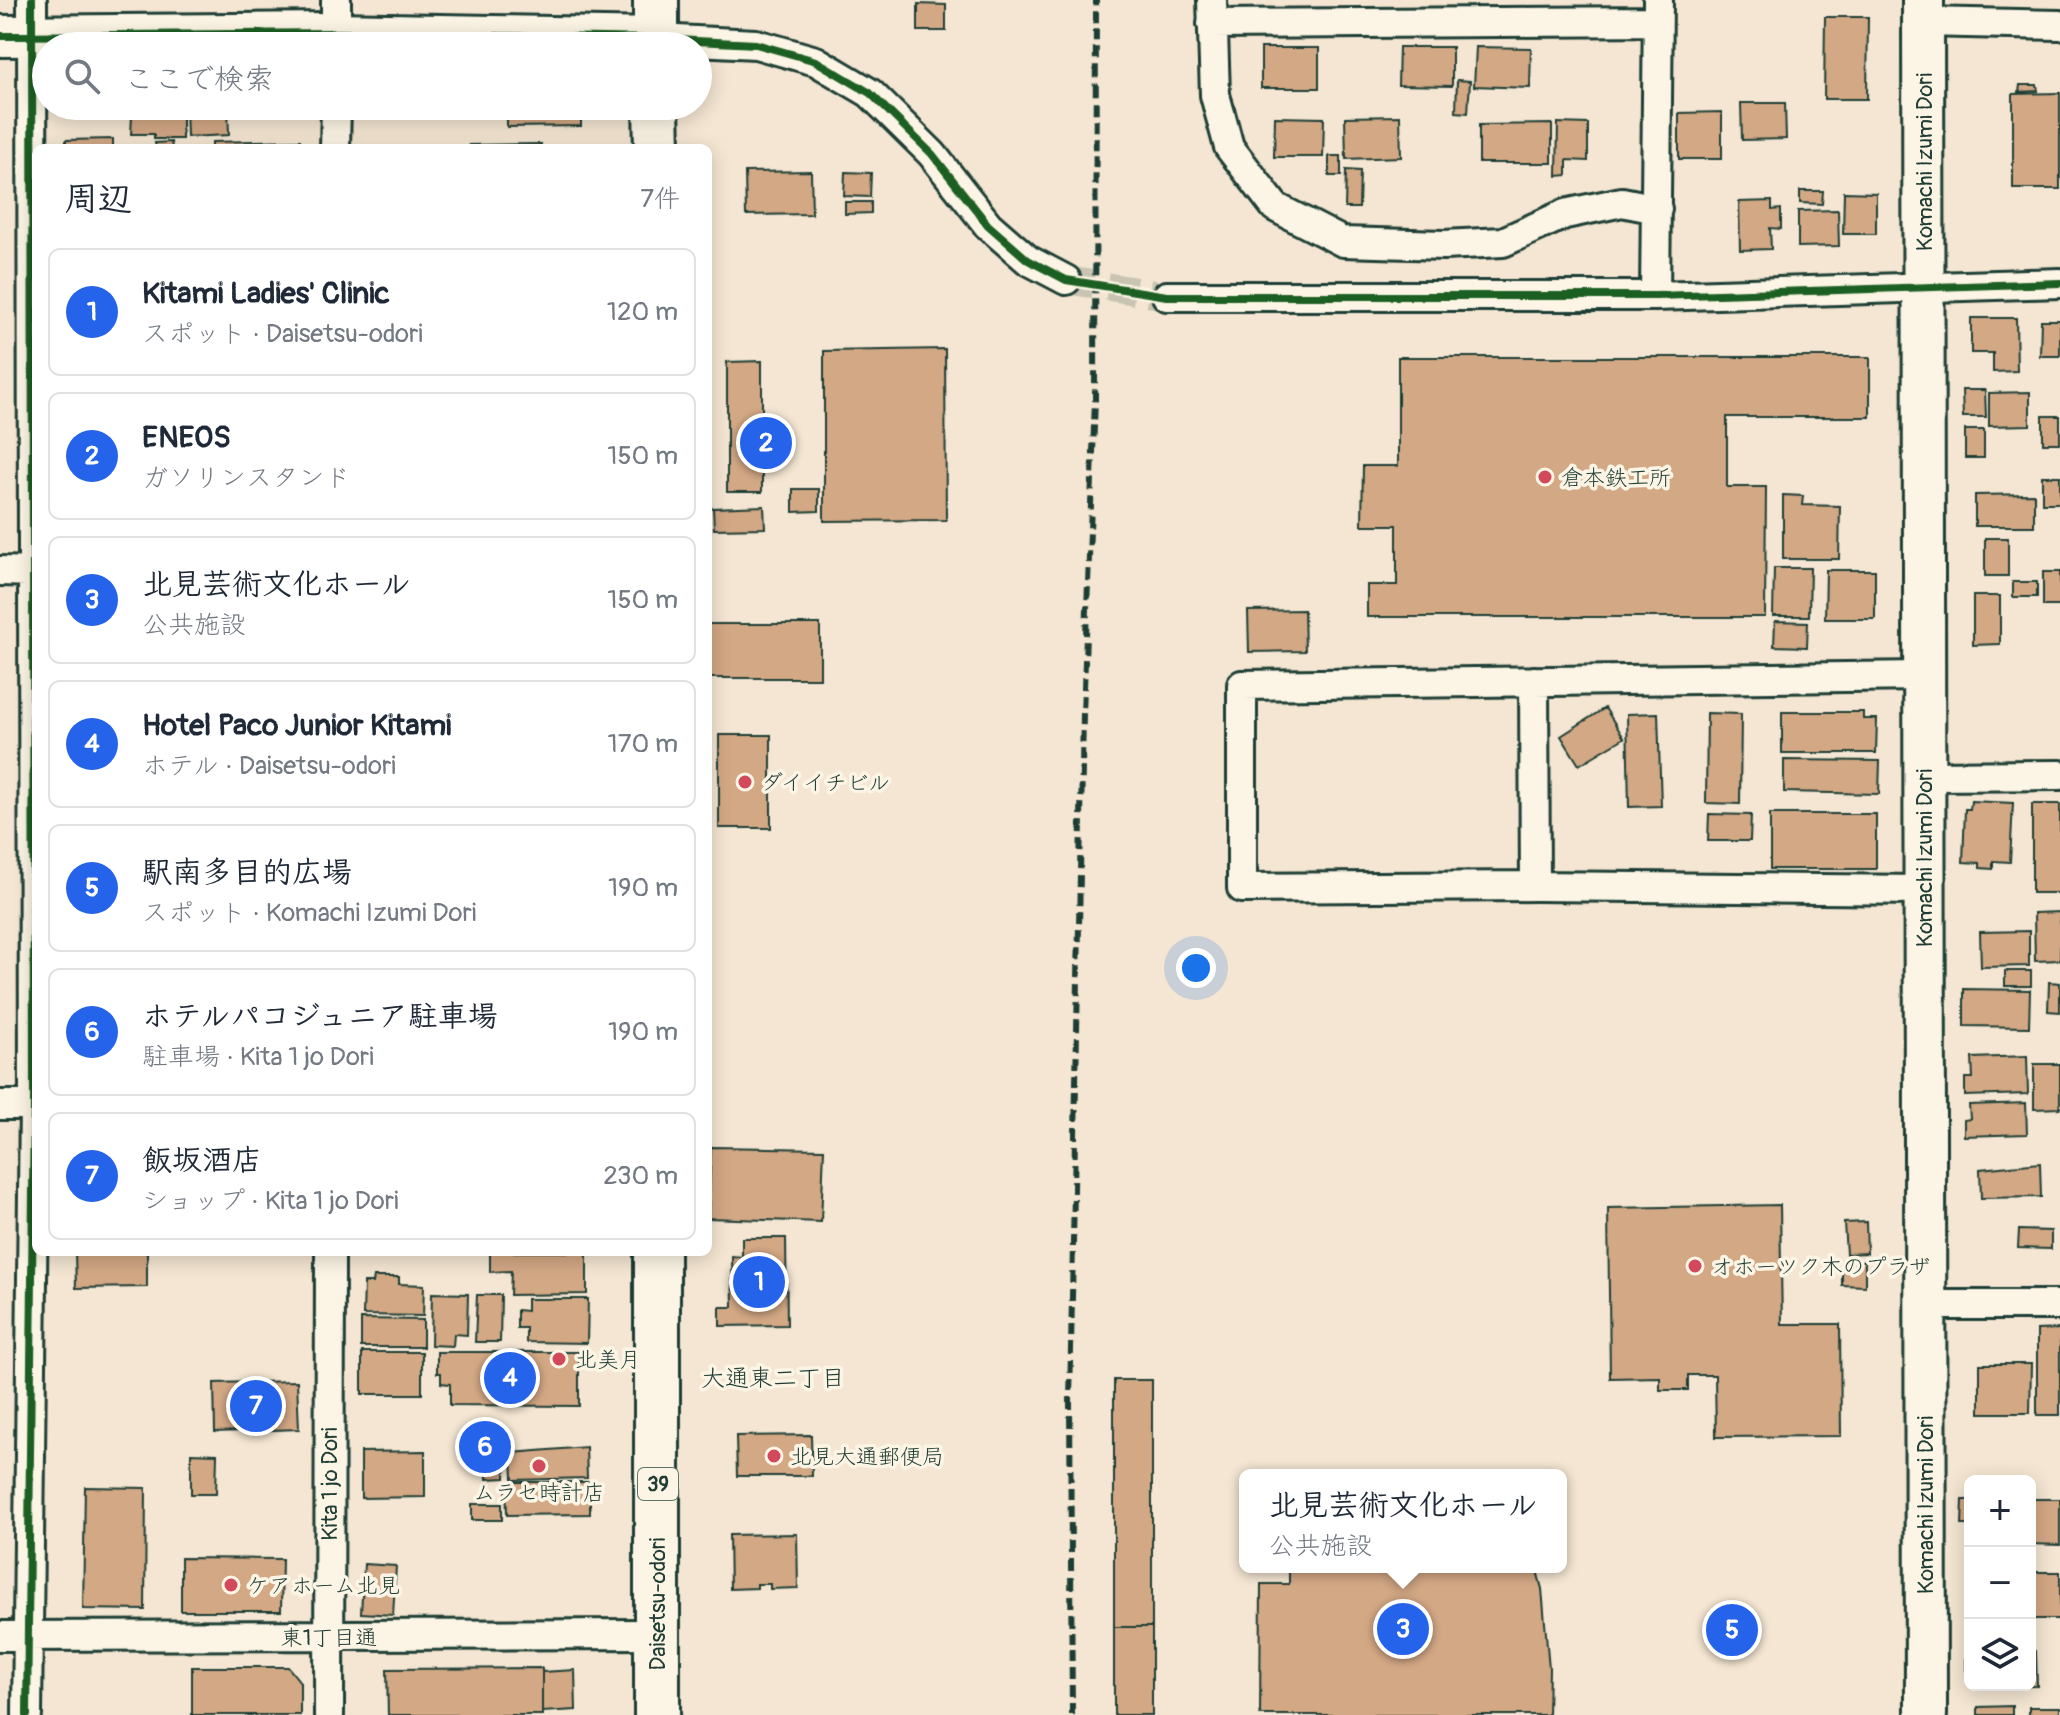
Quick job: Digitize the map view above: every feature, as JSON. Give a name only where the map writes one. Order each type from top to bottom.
[{"type":"highway","points":[[656,120],[657,144]]},
{"type":"highway","name":"Daisetsu-odori","points":[[657,1256],[657,1715]]},
{"type":"street","points":[[1655,296],[1657,209],[1658,11],[1212,12],[1215,95],[1229,147],[1275,207],[1343,242],[1444,245],[1503,242],[1565,214],[1622,202],[1657,209]]},
{"type":"street","points":[[1923,11],[2060,25]]},
{"type":"street","name":"Komachi Izumi Dori","points":[[1923,11],[1926,1715]]},
{"type":"street","points":[[32,455],[21,24],[656,28],[681,32]]},
{"type":"street","points":[[712,37],[756,44],[816,61],[870,93],[932,154],[988,225],[1028,260],[1066,280]]},
{"type":"street","points":[[335,144],[336,120]]},
{"type":"street","points":[[1167,296],[1655,296],[2060,283]]},
{"type":"street","points":[[0,571],[32,572]]},
{"type":"street","points":[[1923,676],[1242,685],[1242,888],[1535,886],[1924,890]]},
{"type":"street","points":[[1534,681],[1535,886]]},
{"type":"street","points":[[1924,776],[2060,775]]},
{"type":"street","points":[[0,1105],[32,1105]]},
{"type":"street","points":[[27,1715],[14,1636],[32,1181]]},
{"type":"street","name":"Kita 1 jo Dori","points":[[329,1715],[330,1256]]},
{"type":"street","points":[[1925,1305],[2060,1305]]},
{"type":"street","name":"東1丁目通","points":[[14,1636],[658,1634]]},
{"type":"building","points":[[918,4],[946,5],[946,31],[918,31]]},
{"type":"building","points":[[1825,17],[1868,17],[1867,99],[1824,99]]},
{"type":"building","points":[[1399,47],[1452,47],[1452,86],[1398,85]]},
{"type":"building","points":[[1476,47],[1531,48],[1530,88],[1474,86]]},
{"type":"building","points":[[1261,48],[1319,48],[1319,88],[1261,88]]},
{"type":"building","points":[[1457,80],[1470,81],[1468,113],[1456,112]]},
{"type":"building","points":[[2020,85],[2037,85],[2038,91],[2019,92]]},
{"type":"building","points":[[2060,93],[2060,189],[2013,189],[2013,94]]},
{"type":"building","points":[[1741,103],[1785,103],[1786,139],[1742,140]]},
{"type":"building","points":[[1722,112],[1722,159],[1679,159],[1679,113]]},
{"type":"building","points":[[1400,116],[1401,157],[1346,159],[1345,117]]},
{"type":"building","points":[[1275,117],[1324,118],[1323,157],[1274,157]]},
{"type":"building","points":[[132,120],[182,120],[182,139],[154,139],[154,134],[131,134]]},
{"type":"building","points":[[186,120],[228,120],[229,135],[187,137]]},
{"type":"building","points":[[507,120],[581,120],[581,126],[507,127]]},
{"type":"building","points":[[1558,123],[1588,124],[1588,161],[1567,160],[1567,175],[1557,176]]},
{"type":"building","points":[[1552,124],[1552,163],[1479,163],[1479,125]]},
{"type":"building","points":[[113,139],[113,144],[66,144],[66,140]]},
{"type":"building","points":[[300,140],[300,144],[212,144]]},
{"type":"building","points":[[1329,156],[1341,156],[1341,176],[1329,176]]},
{"type":"building","points":[[1346,170],[1360,171],[1359,208],[1345,208]]},
{"type":"building","points":[[811,171],[812,214],[746,215],[745,172]]},
{"type":"building","points":[[845,172],[871,173],[870,197],[844,196]]},
{"type":"building","points":[[1800,191],[1823,191],[1822,204],[1800,203]]},
{"type":"building","points":[[1844,192],[1876,193],[1876,234],[1843,234]]},
{"type":"building","points":[[1772,201],[1772,210],[1781,209],[1781,229],[1770,228],[1771,249],[1740,250],[1739,202]]},
{"type":"building","points":[[845,202],[871,202],[871,213],[845,214]]},
{"type":"building","points":[[1838,210],[1839,246],[1798,247],[1798,211]]},
{"type":"building","points":[[1971,318],[2016,318],[2017,371],[1993,372],[1993,353],[1971,353]]},
{"type":"building","points":[[2041,320],[2060,320],[2060,356],[2040,356]]},
{"type":"building","points":[[945,349],[946,520],[824,521],[824,351]]},
{"type":"building","name":"倉本鉄工所","points":[[1398,357],[1870,357],[1870,417],[1727,417],[1727,487],[1766,487],[1765,617],[1367,617],[1367,585],[1397,585],[1397,525],[1362,525],[1363,466],[1398,466]]},
{"type":"building","points":[[762,361],[762,492],[727,492],[727,362]]},
{"type":"building","points":[[1962,390],[1985,390],[1986,417],[1963,417]]},
{"type":"building","points":[[2030,392],[2030,425],[1989,426],[1989,393]]},
{"type":"building","points":[[2043,416],[2060,416],[2060,443],[2043,443]]},
{"type":"building","points":[[1965,430],[1984,430],[1984,458],[1965,458]]},
{"type":"building","points":[[2042,476],[2060,476],[2060,503],[2042,503]]},
{"type":"building","points":[[793,489],[819,489],[819,511],[793,512]]},
{"type":"building","points":[[2034,494],[2034,526],[1975,526],[1975,495]]},
{"type":"building","points":[[1783,495],[1803,496],[1802,505],[1840,506],[1839,559],[1783,559]]},
{"type":"building","points":[[764,506],[765,528],[714,529],[713,508]]},
{"type":"building","points":[[1985,538],[2008,538],[2008,576],[1985,576]]},
{"type":"building","points":[[1774,568],[1810,568],[1809,616],[1773,616]]},
{"type":"building","points":[[1826,570],[1875,570],[1875,619],[1825,619]]},
{"type":"building","points":[[2043,572],[2060,572],[2060,606],[2043,606]]},
{"type":"building","points":[[2013,582],[2037,582],[2037,597],[2013,597]]},
{"type":"building","points":[[1973,596],[2000,596],[2000,644],[1973,645]]},
{"type":"building","points":[[1304,610],[1305,651],[1249,652],[1248,611]]},
{"type":"building","points":[[1775,621],[1808,622],[1807,647],[1774,646]]},
{"type":"building","points":[[712,624],[820,624],[820,678],[712,678]]},
{"type":"building","points":[[1605,708],[1624,738],[1579,765],[1561,736]]},
{"type":"building","points":[[1782,712],[1863,712],[1863,719],[1877,719],[1876,753],[1782,753]]},
{"type":"building","points":[[1658,713],[1661,806],[1629,807],[1627,714]]},
{"type":"building","points":[[1707,713],[1741,714],[1740,804],[1706,803]]},
{"type":"building","name":"ダイイチビル","points":[[719,735],[771,735],[771,828],[719,828]]},
{"type":"building","points":[[1784,760],[1880,761],[1879,794],[1784,792]]},
{"type":"building","points":[[1971,801],[2013,803],[2010,862],[1993,861],[1993,869],[1980,868],[1980,863],[1963,862],[1965,809],[1970,809]]},
{"type":"building","points":[[2032,804],[2060,804],[2060,893],[2032,893]]},
{"type":"building","points":[[1709,814],[1751,815],[1750,841],[1708,841]]},
{"type":"building","points":[[1770,814],[1876,814],[1876,869],[1770,869]]},
{"type":"building","points":[[2060,912],[2060,960],[2035,961],[2034,913]]},
{"type":"building","points":[[2029,931],[2029,966],[1981,967],[1980,932]]},
{"type":"building","points":[[2005,971],[2031,971],[2031,986],[2005,986]]},
{"type":"building","points":[[2049,982],[2060,983],[2060,1012],[2048,1011]]},
{"type":"building","points":[[1964,989],[2030,990],[2029,1027],[1964,1026]]},
{"type":"building","points":[[2027,1056],[2028,1094],[1965,1096],[1965,1078],[1973,1078],[1972,1058]]},
{"type":"building","points":[[2034,1064],[2060,1064],[2060,1108],[2034,1109]]},
{"type":"building","points":[[2026,1103],[2027,1134],[1964,1136],[1964,1120],[1970,1119],[1969,1105]]},
{"type":"building","points":[[712,1147],[824,1149],[821,1222],[712,1218]]},
{"type":"building","points":[[2040,1163],[2041,1197],[1981,1198],[1980,1169]]},
{"type":"building","name":"オホーツク木のプラザ","points":[[1780,1205],[1782,1324],[1840,1324],[1841,1436],[1716,1437],[1715,1375],[1688,1375],[1688,1390],[1660,1390],[1660,1377],[1610,1378],[1608,1208]]},
{"type":"building","points":[[1866,1222],[1867,1253],[1846,1254],[1844,1223]]},
{"type":"building","points":[[2019,1230],[2051,1231],[2051,1249],[2018,1248]]},
{"type":"building","points":[[742,1238],[786,1238],[787,1325],[720,1326],[720,1307],[733,1307],[732,1256],[742,1257]]},
{"type":"building","points":[[75,1256],[147,1256],[147,1287],[76,1288]]},
{"type":"building","points":[[490,1256],[587,1256],[587,1294],[510,1295],[511,1271],[490,1272]]},
{"type":"building","points":[[1842,1261],[1865,1261],[1865,1286],[1842,1285]]},
{"type":"building","points":[[374,1277],[399,1277],[399,1284],[424,1285],[423,1316],[363,1315],[364,1283],[373,1283]]},
{"type":"building","points":[[432,1293],[468,1294],[467,1335],[454,1334],[453,1346],[431,1345]]},
{"type":"building","points":[[477,1295],[501,1295],[500,1342],[475,1342]]},
{"type":"building","points":[[527,1299],[588,1299],[587,1343],[526,1342],[526,1328],[517,1328],[517,1310],[527,1311]]},
{"type":"building","points":[[361,1319],[423,1320],[423,1347],[361,1347]]},
{"type":"building","points":[[2060,1329],[2060,1415],[2037,1415],[2037,1330]]},
{"type":"building","points":[[362,1352],[422,1352],[422,1394],[362,1394]]},
{"type":"building","points":[[437,1352],[579,1352],[579,1406],[450,1405],[450,1384],[441,1383],[441,1373],[437,1373]]},
{"type":"building","points":[[1980,1364],[2031,1364],[2030,1413],[1980,1413]]},
{"type":"building","points":[[1114,1380],[1152,1380],[1152,1627],[1114,1627]]},
{"type":"building","points":[[297,1381],[299,1429],[215,1432],[214,1383]]},
{"type":"building","name":"北見大通郵便局","points":[[811,1435],[812,1476],[737,1476],[736,1436]]},
{"type":"building","points":[[586,1447],[587,1478],[513,1480],[512,1453]]},
{"type":"building","points":[[425,1451],[425,1497],[361,1498],[361,1452]]},
{"type":"building","points":[[191,1453],[217,1454],[216,1494],[191,1494]]},
{"type":"building","points":[[487,1454],[506,1454],[505,1478],[487,1479]]},
{"type":"building","points":[[506,1482],[590,1482],[590,1514],[507,1515]]},
{"type":"building","points":[[85,1487],[146,1488],[145,1610],[83,1609]]},
{"type":"building","points":[[2036,1499],[2060,1499],[2060,1545],[2036,1544]]},
{"type":"building","points":[[472,1504],[502,1504],[502,1520],[472,1520]]},
{"type":"building","points":[[797,1534],[798,1588],[770,1589],[770,1584],[757,1584],[757,1588],[730,1589],[729,1535]]},
{"type":"building","name":"ケアホーム北見","points":[[181,1558],[282,1559],[281,1611],[181,1611]]},
{"type":"building","points":[[364,1564],[396,1566],[393,1615],[361,1613]]},
{"type":"building","points":[[2036,1572],[2060,1572],[2060,1619],[2036,1619]]},
{"type":"building","points":[[1289,1573],[1538,1573],[1542,1589],[1549,1668],[1548,1715],[1260,1715],[1261,1584],[1289,1584]]},
{"type":"building","points":[[1114,1627],[1152,1627],[1152,1715],[1114,1715]]},
{"type":"building","points":[[192,1667],[288,1667],[300,1682],[300,1715],[192,1715]]},
{"type":"building","points":[[542,1668],[542,1715],[388,1715],[387,1669]]},
{"type":"building","points":[[575,1670],[576,1710],[542,1712],[542,1672]]},
{"type":"building","points":[[2012,1706],[2012,1715],[1978,1715],[1978,1707]]},
{"type":"building","points":[[2029,1707],[2060,1707],[2060,1715],[2029,1715]]},
{"type":"tunnel","points":[[1066,280],[1167,296]]},
{"type":"railway","points":[[1072,1715],[1070,1402],[1083,714],[1095,400],[1096,0]]},
{"type":"cycle path","points":[[32,0],[32,32]]},
{"type":"cycle path","points":[[0,36],[32,36]]},
{"type":"cycle path","points":[[712,42],[756,44],[816,61],[870,93],[932,154],[988,225],[1028,260],[1066,280],[1167,296],[1655,296],[2060,283]]},
{"type":"cycle path","points":[[32,120],[32,144]]},
{"type":"cycle path","points":[[27,1715],[32,1256]]},
{"type":"place","name":"ENEOS","points":[[766,443]]},
{"type":"place","name":"倉本鉄工所","points":[[1545,477]]},
{"type":"place","name":"ダイイチビル","points":[[745,782]]},
{"type":"place","name":"オホーツク木のプラザ","points":[[1695,1266]]},
{"type":"place","name":"Kitami Ladies' Clinic","points":[[759,1282]]},
{"type":"place","name":"北美月","points":[[559,1359]]},
{"type":"place","name":"Hotel Paco Junior Kitami","points":[[510,1378]]},
{"type":"place","name":"飯坂酒店","points":[[256,1406]]},
{"type":"place","name":"ホテルパコジュニア駐車場","points":[[485,1447]]},
{"type":"place","name":"北見大通郵便局","points":[[774,1456]]},
{"type":"place","name":"ムラセ時計店","points":[[539,1466]]},
{"type":"place","name":"ケアホーム北見","points":[[231,1585]]},
{"type":"place","name":"北見芸術文化ホール","points":[[1403,1629]]},
{"type":"place","name":"駅南多目的広場","points":[[1732,1630]]},
{"type":"district","name":"大通東二丁目","points":[[773,1378]]}]
